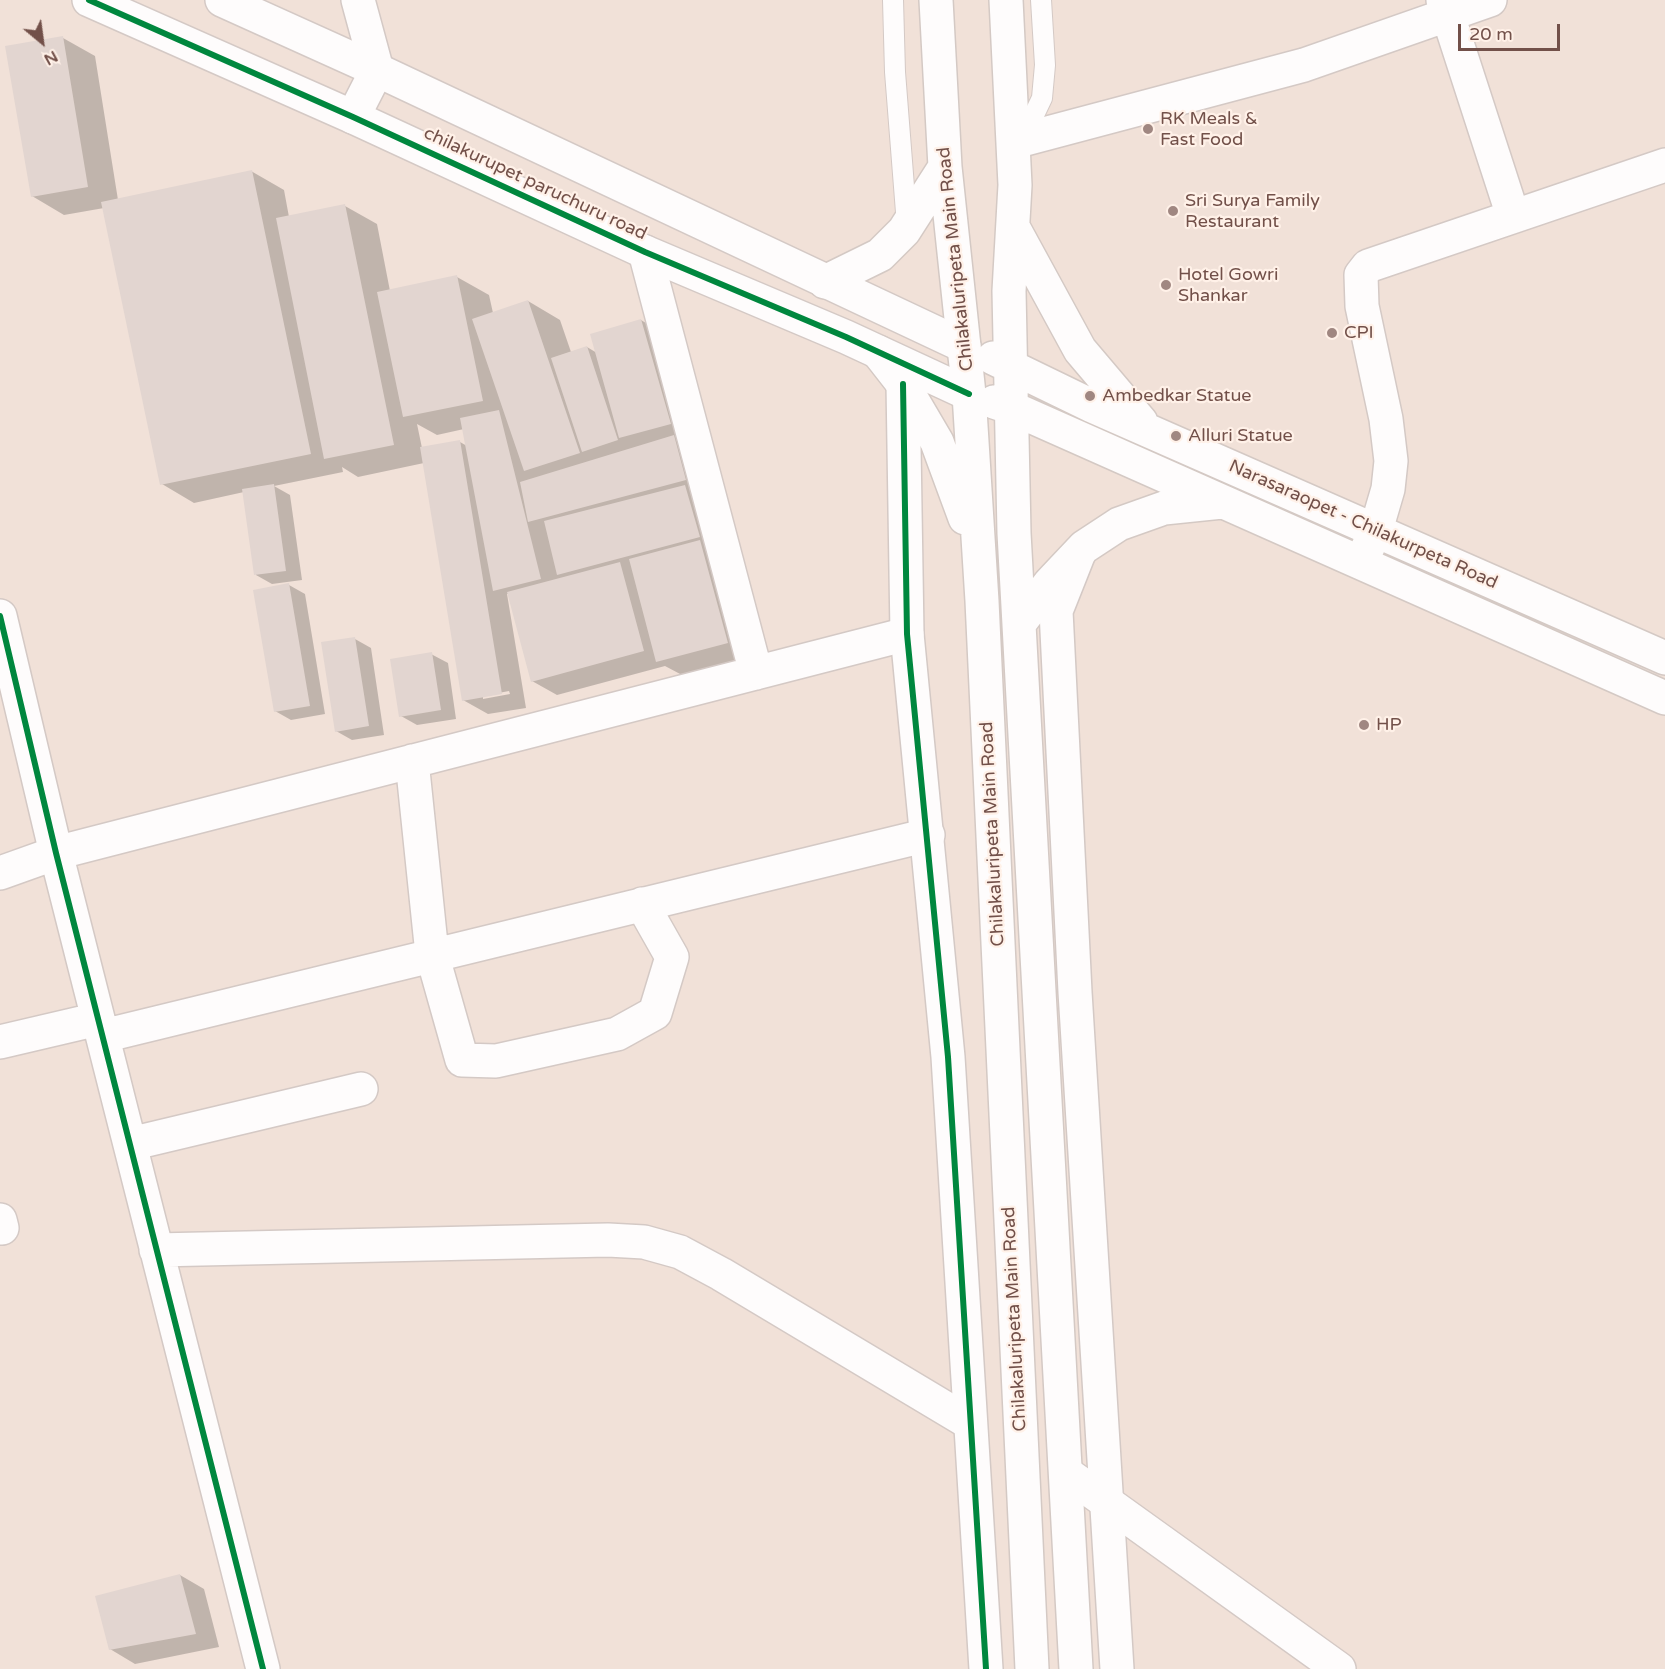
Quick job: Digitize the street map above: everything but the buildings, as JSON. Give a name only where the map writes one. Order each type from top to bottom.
[{"type":"street","name":"chilakurupet paruchuru road","points":[[89,0],[353,117],[645,252],[878,352],[969,394]]},
{"type":"street","name":"chilakurupet paruchuru road","points":[[222,0],[377,70],[964,346]]},
{"type":"street","points":[[353,117],[377,70],[358,0]]},
{"type":"street","name":"Chilakaluripeta Main Road","points":[[936,0],[945,167],[969,394],[979,556],[1032,1669]]},
{"type":"street","name":"Chilakaluripeta Main Road","points":[[1006,0],[1013,146],[1014,226],[1009,291],[1019,624],[1076,1669]]},
{"type":"street","points":[[1013,146],[1304,65],[1445,7],[1490,0]]},
{"type":"street","points":[[1445,7],[1513,216]]},
{"type":"street","points":[[1361,562],[1376,530],[1388,489],[1391,461],[1386,419],[1362,306],[1361,275],[1368,266],[1665,165]]},
{"type":"street","points":[[825,282],[880,255],[907,225],[945,167]]},
{"type":"street","points":[[1014,226],[1080,350],[1117,396],[1151,432]]},
{"type":"street","points":[[645,252],[756,673]]},
{"type":"street","name":"Narasaraopet - Chilakurpeta Road","points":[[964,346],[1010,365],[1151,432],[1665,658]]},
{"type":"street","points":[[878,352],[903,384],[938,442],[979,556]]},
{"type":"street","points":[[903,384],[907,634],[948,1057],[986,1669]]},
{"type":"street","name":"Narasaraopet - Chilakurpeta Road","points":[[969,394],[1012,408],[1665,698]]},
{"type":"street","points":[[1019,624],[1050,583],[1079,553],[1119,524],[1164,508],[1224,502]]},
{"type":"street","points":[[1079,553],[1056,611],[1075,992],[1117,1669]]},
{"type":"street","points":[[0,616],[56,853],[263,1669]]},
{"type":"street","points":[[0,873],[56,853],[907,634]]},
{"type":"street","points":[[412,761],[432,954],[462,1060],[496,1061],[618,1034],[656,1012],[672,957],[642,904]]},
{"type":"street","points":[[0,1042],[101,1028],[432,954],[928,835]]},
{"type":"street","points":[[130,1144],[361,1089]]},
{"type":"street","points":[[156,1250],[609,1240],[644,1242],[680,1252],[721,1274],[970,1423]]},
{"type":"street","points":[[1066,1473],[1339,1669]]},
{"type":"lane","points":[[893,0],[895,72],[907,225]]},
{"type":"lane","points":[[1013,146],[1032,119],[1042,98],[1045,65],[1041,0]]},
{"type":"shaded area","points":[[0,0],[1665,0],[1665,1669],[0,1669]]},
{"type":"cycle path","points":[[89,0],[353,117],[645,252],[846,337],[969,394]]},
{"type":"cycle path","points":[[903,384],[907,634],[948,1057],[986,1669]]},
{"type":"cycle path","points":[[0,616],[56,853],[263,1669]]},
{"type":"place","name":"RK Meals & Fast Food","points":[[1148,129]]},
{"type":"place","name":"Sri Surya Family Restaurant","points":[[1173,211]]},
{"type":"place","name":"Hotel Gowri Shankar","points":[[1166,285]]},
{"type":"place","name":"CPI","points":[[1332,333]]},
{"type":"place","name":"Ambedkar Statue","points":[[1090,396]]},
{"type":"place","name":"Alluri Statue","points":[[1176,436]]},
{"type":"place","name":"HP","points":[[1364,725]]}]
